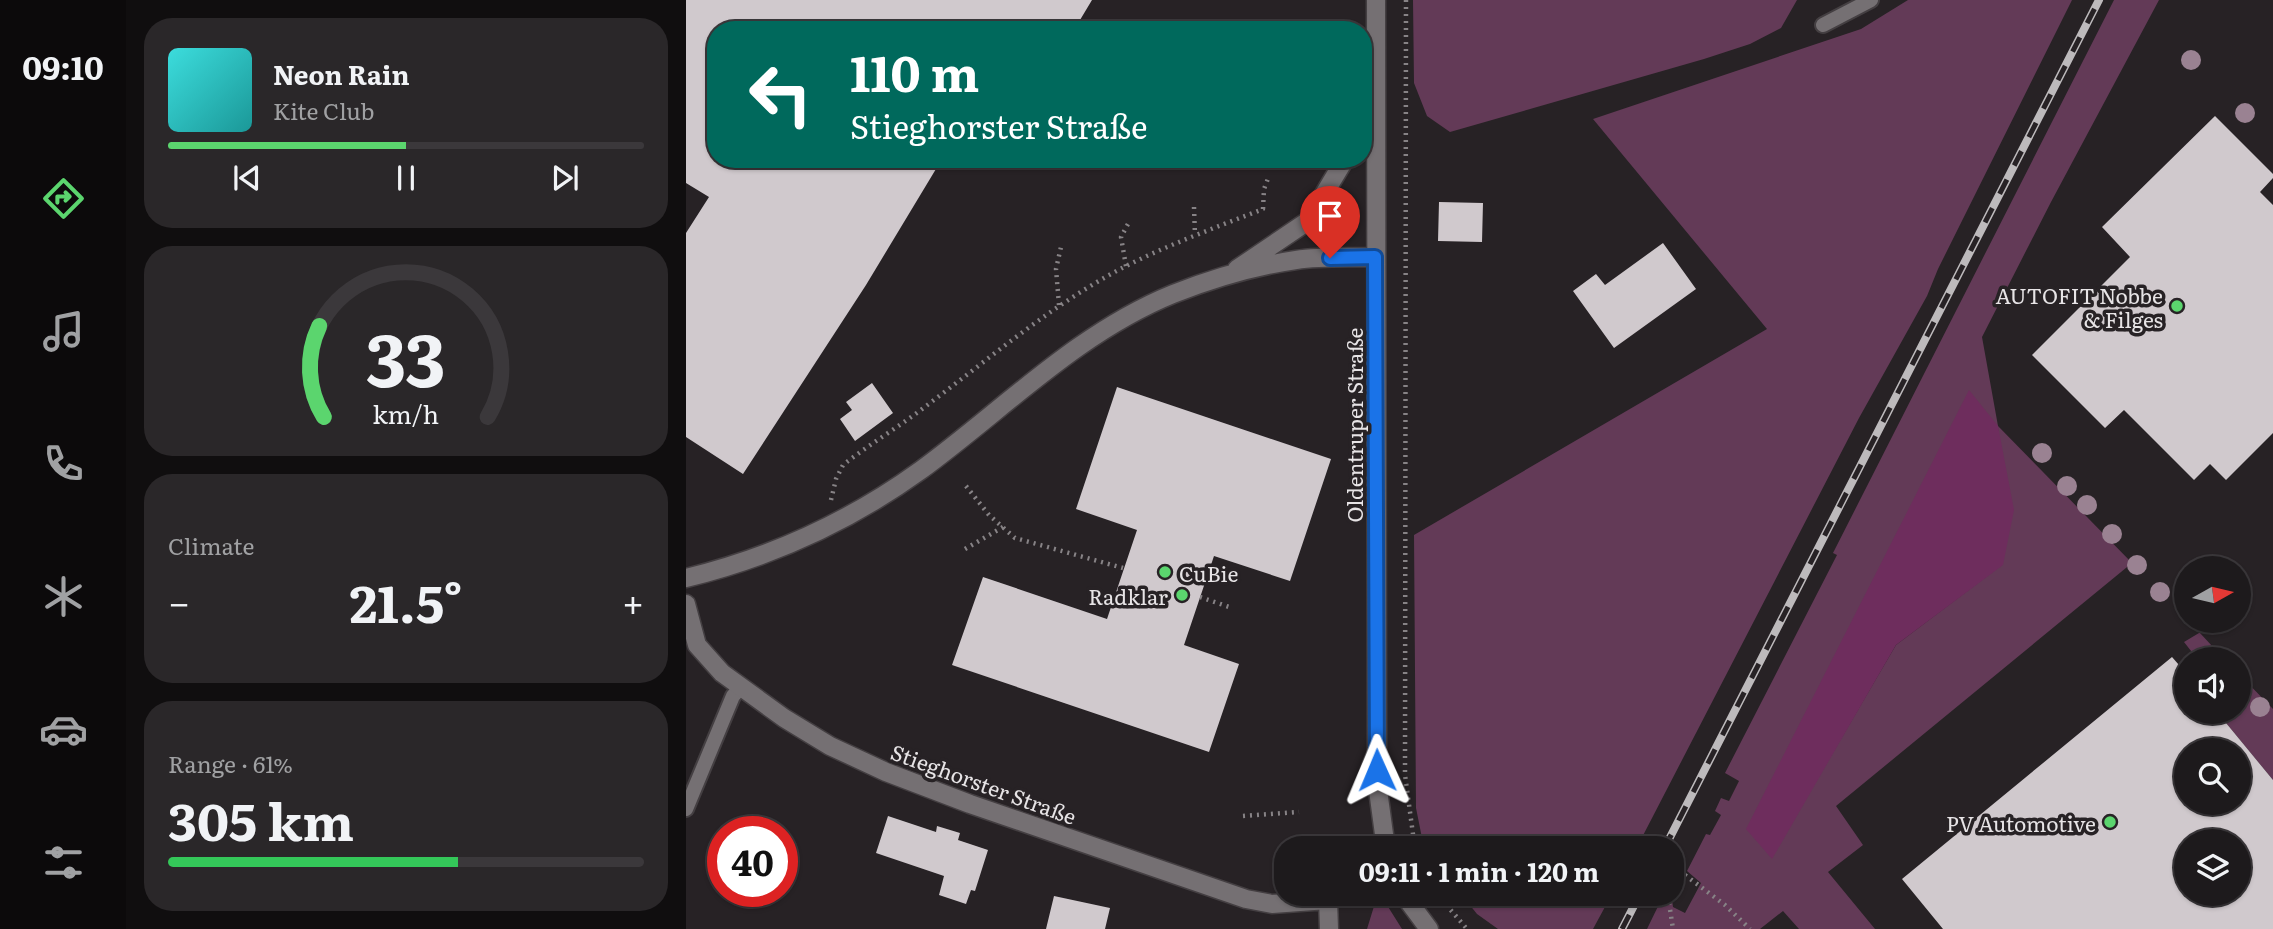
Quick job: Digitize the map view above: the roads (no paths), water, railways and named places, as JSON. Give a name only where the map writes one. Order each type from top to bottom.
[{"type":"street","name":"Oldentruper Straße","points":[[1376,0],[1377,751],[1378,790],[1384,836]]},
{"type":"street","points":[[1372,81],[1375,72]]},
{"type":"street","points":[[1223,278],[1308,221],[1340,168]]},
{"type":"street","points":[[686,578],[762,556],[808,538],[841,521],[920,470],[1049,369],[1108,328],[1173,295],[1223,278],[1296,260],[1375,257]]},
{"type":"street","name":"Stieghorster Straße","points":[[686,604],[697,645],[722,673],[784,718],[830,746],[886,772],[970,804],[1246,899],[1272,904],[1328,900],[1329,929]]},
{"type":"street","points":[[1412,906],[1429,929]]},
{"type":"lane","points":[[1823,25],[1871,0]]},
{"type":"lane","points":[[686,808],[733,696],[741,687]]},
{"type":"railway","points":[[1671,836],[2099,0]]},
{"type":"railway","points":[[1622,929],[1634,906]]},
{"type":"place","name":"AUTOFIT Nobbe & Filges","points":[[2177,306]]},
{"type":"place","name":"CuBie","points":[[1165,572]]},
{"type":"place","name":"Radklar","points":[[1182,595]]},
{"type":"place","name":"PV Automotive","points":[[2110,822]]}]
